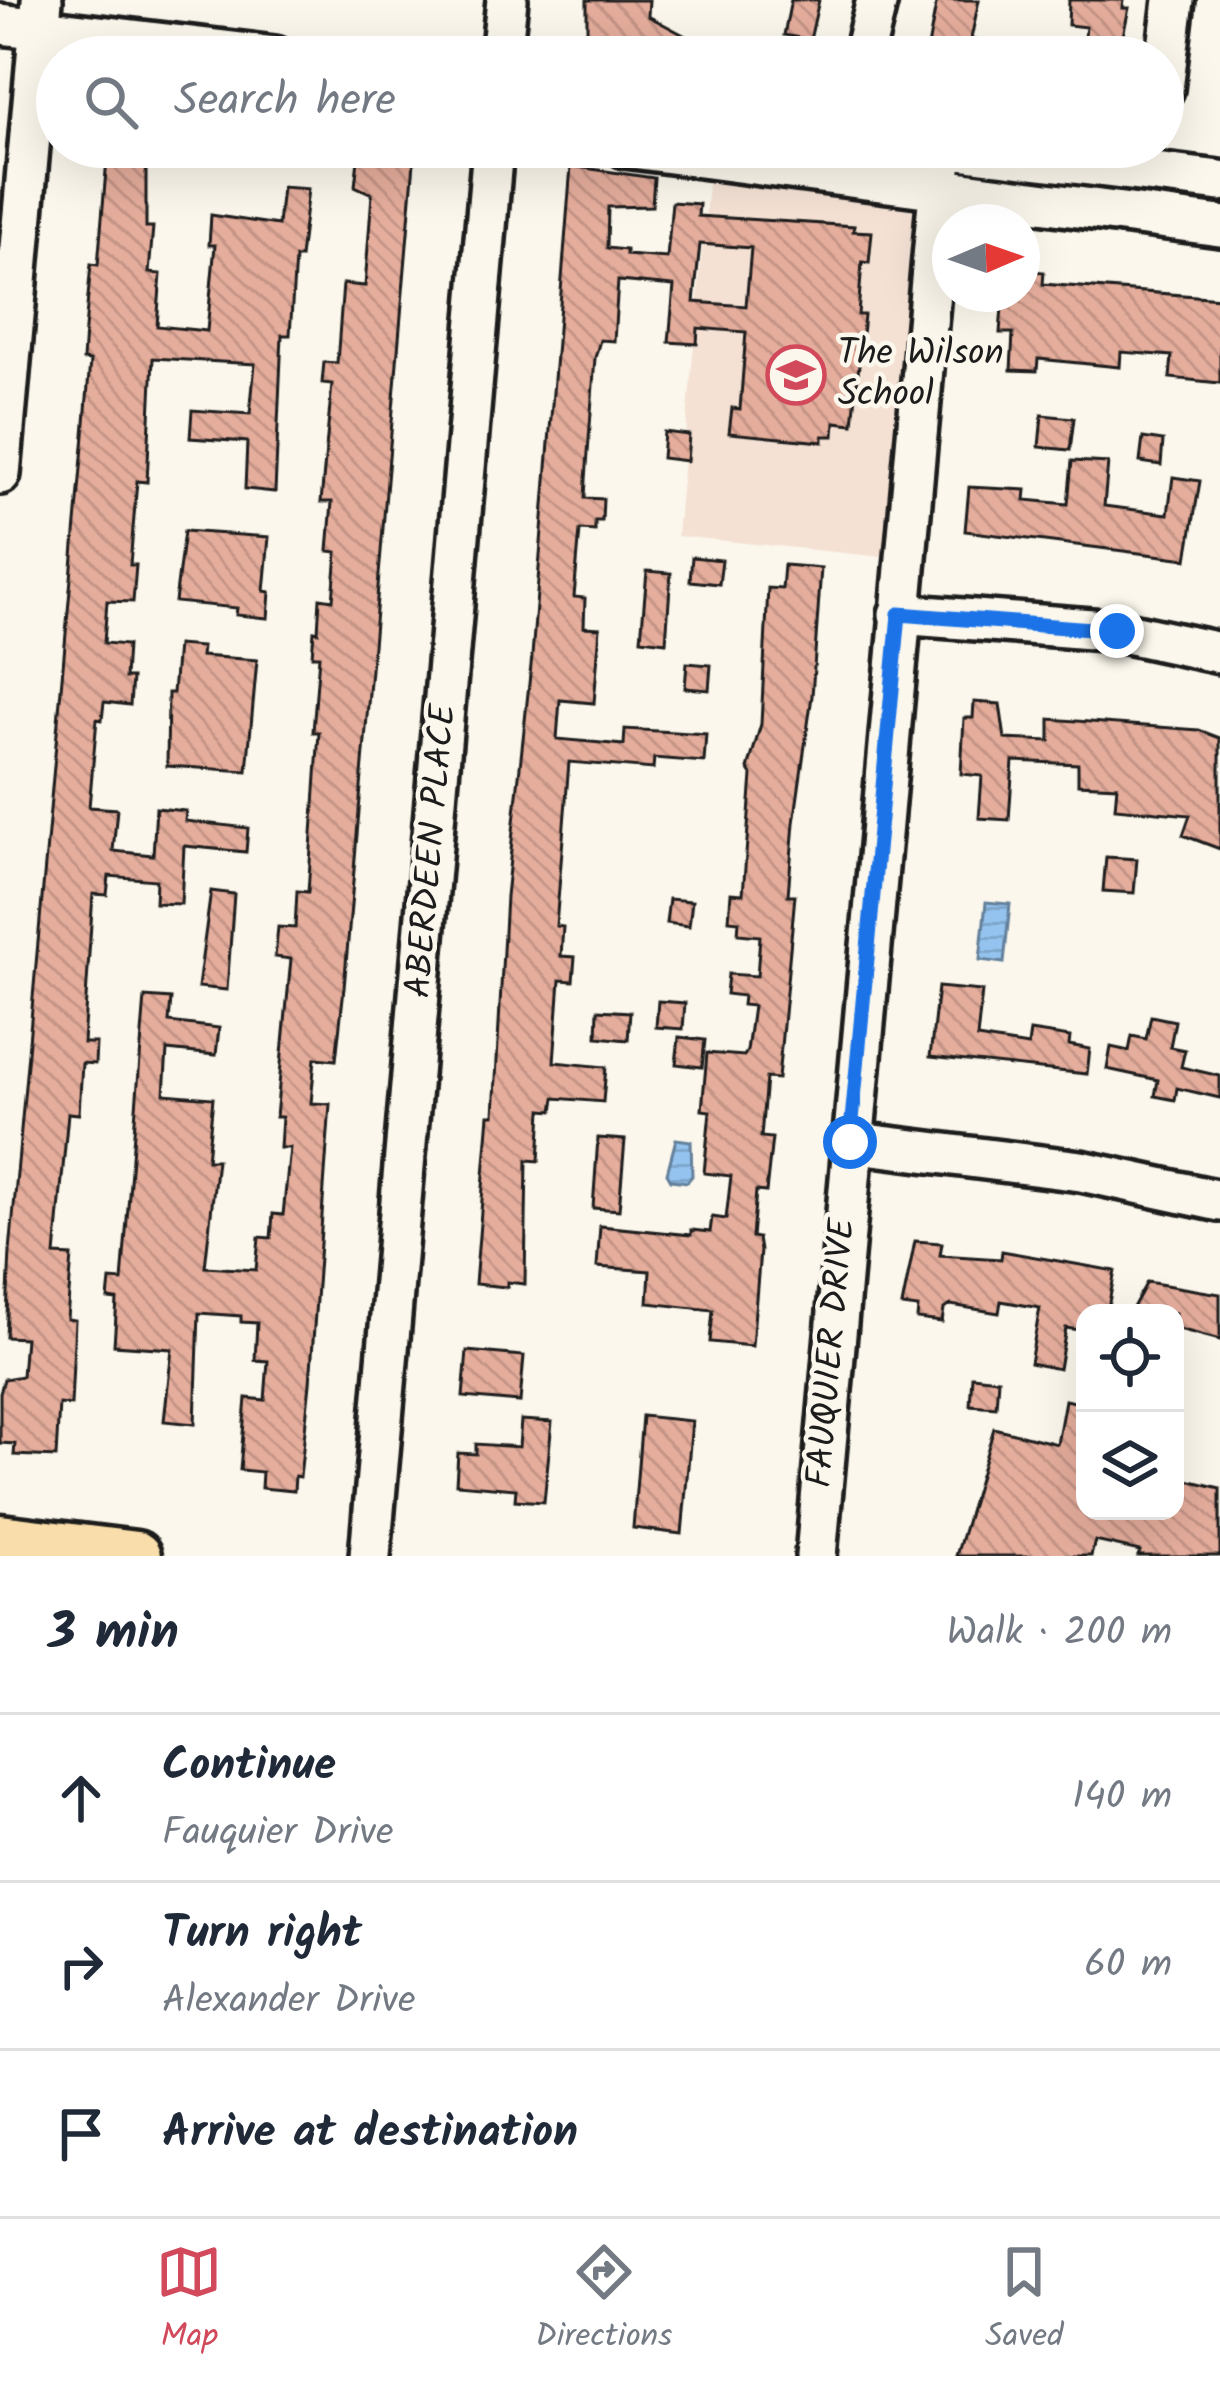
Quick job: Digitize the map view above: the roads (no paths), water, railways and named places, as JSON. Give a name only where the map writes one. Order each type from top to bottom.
[{"type":"main road","points":[[0,1539],[136,1556]]},
{"type":"street","points":[[504,36],[507,0]]},
{"type":"street","points":[[869,36],[878,0]]},
{"type":"street","points":[[1170,36],[1174,0]]},
{"type":"street","points":[[0,474],[30,70],[27,18],[141,36]]},
{"type":"street","name":"ABERDEEN PLACE","points":[[370,1556],[492,168]]},
{"type":"street","points":[[778,168],[1220,226]]},
{"type":"street","name":"FAUQUIER DRIVE","points":[[816,1556],[941,168]]},
{"type":"street","points":[[1182,168],[1220,181]]},
{"type":"street","points":[[899,614],[1117,631],[1220,653]]},
{"type":"street","points":[[850,1142],[1082,1172],[1220,1201]]},
{"type":"water","points":[[986,902],[1010,904],[1004,963],[980,960]]},
{"type":"water","points":[[676,1139],[691,1141],[692,1176],[687,1182],[671,1180],[667,1173]]},
{"type":"place","name":"The Wilson School","points":[[796,375]]}]
